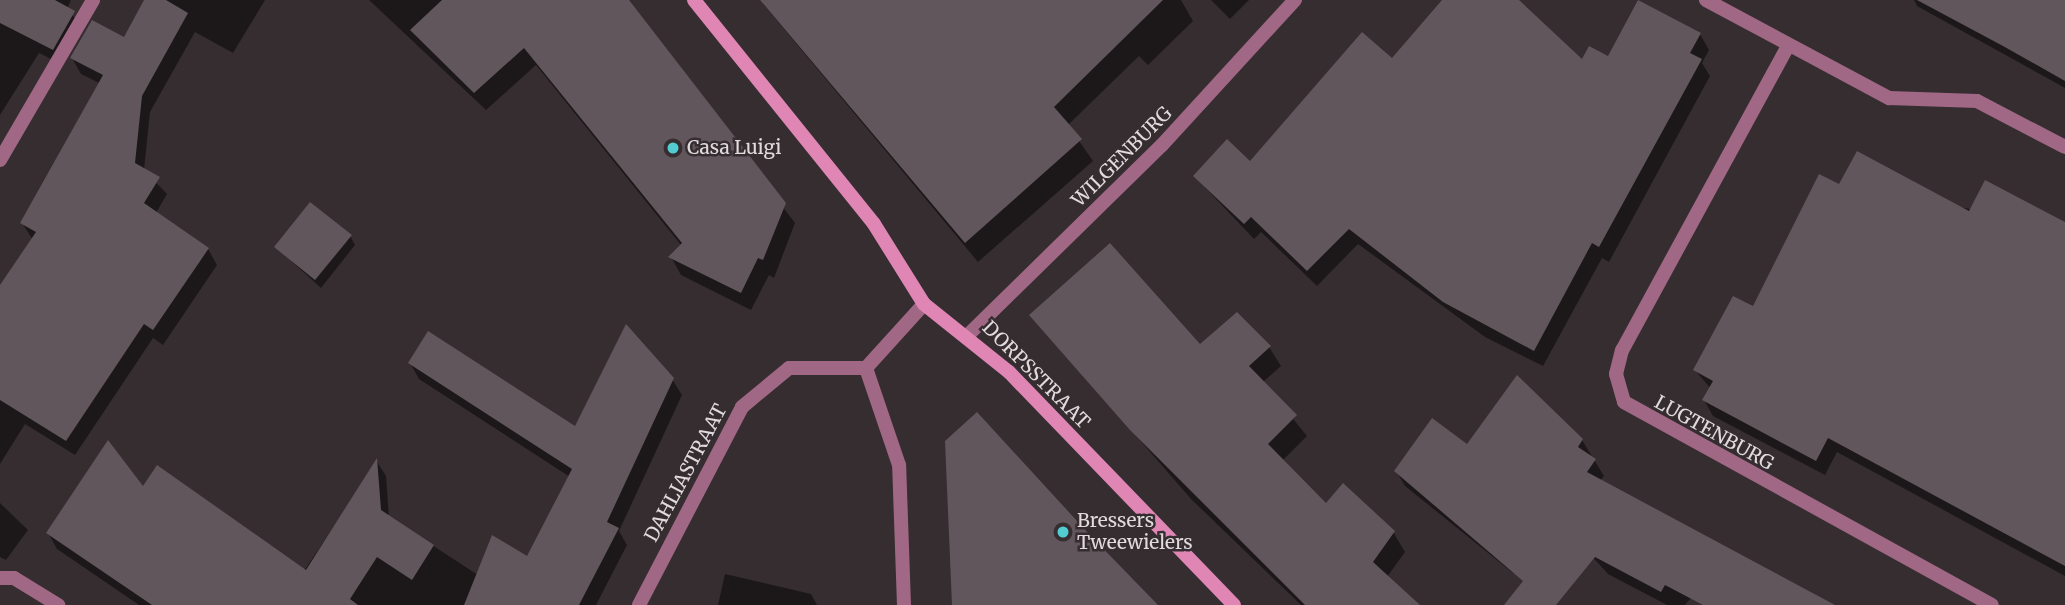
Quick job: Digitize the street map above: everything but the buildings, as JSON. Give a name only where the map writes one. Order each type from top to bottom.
[{"type":"street","points":[[0,160],[93,0]]},
{"type":"street","name":"DORPSSTRAAT","points":[[694,0],[874,224],[924,304],[969,334],[1234,605]]},
{"type":"street","name":"WILGENBURG","points":[[969,334],[1162,145],[1296,0]]},
{"type":"street","points":[[1706,0],[1889,98],[1977,102],[2065,147]]},
{"type":"street","name":"LUGTENBURG","points":[[1788,46],[1622,350],[1616,374],[1624,402],[1992,605]]},
{"type":"street","points":[[904,605],[899,465],[866,368],[924,304]]},
{"type":"street","name":"DAHLIASTRAAT","points":[[639,605],[741,407],[789,368],[866,368]]},
{"type":"street","points":[[0,578],[14,578],[58,605]]},
{"type":"place","name":"Casa Luigi","points":[[673,148]]},
{"type":"place","name":"Bressers Tweewielers","points":[[1063,532]]}]
